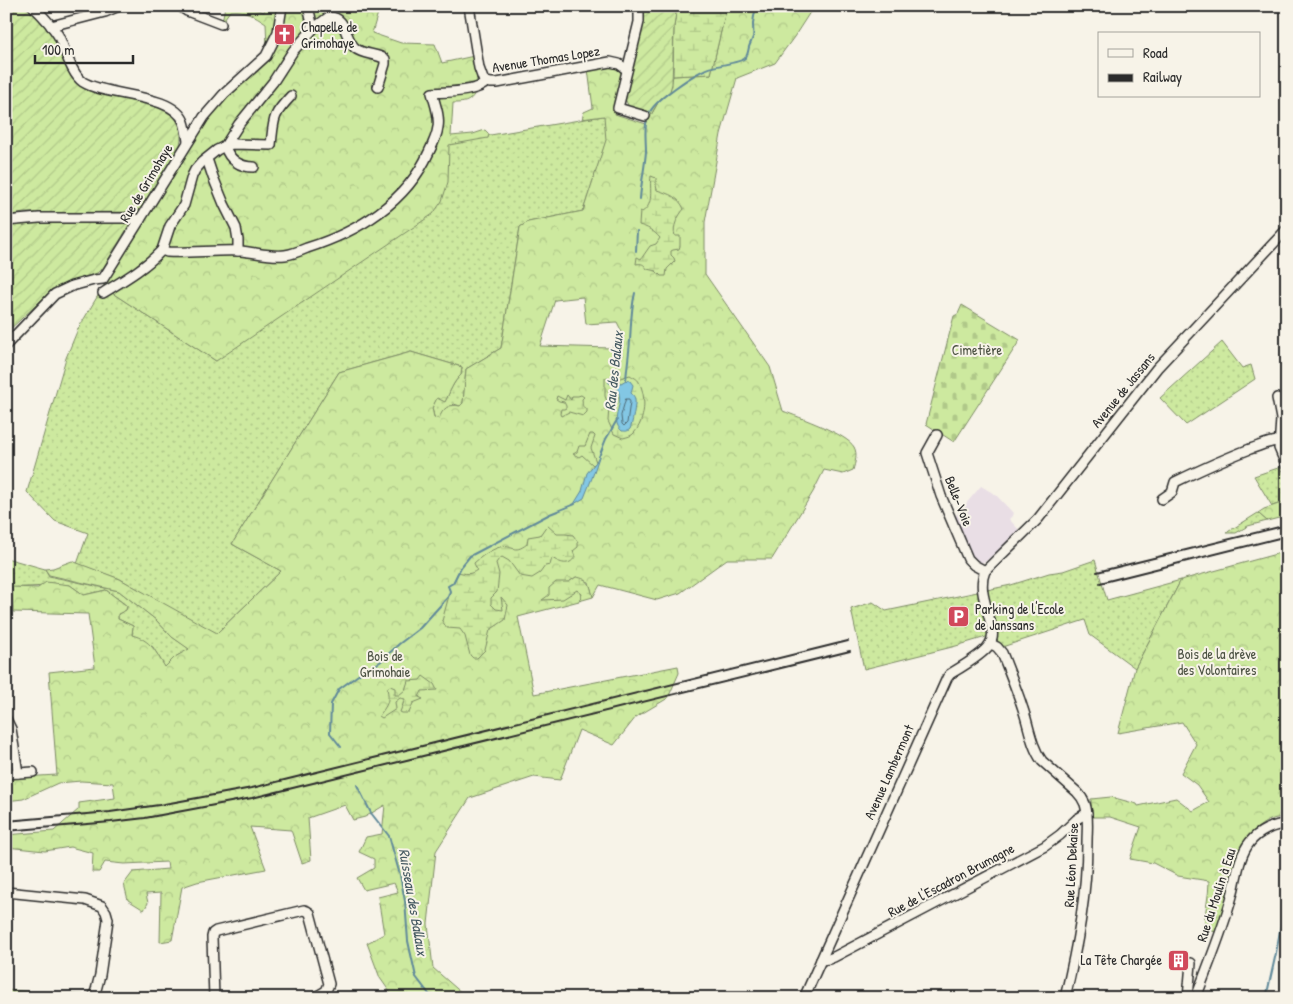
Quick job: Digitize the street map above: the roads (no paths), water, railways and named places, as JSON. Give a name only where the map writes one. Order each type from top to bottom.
[{"type":"street","points":[[33,6],[46,18],[58,36],[78,78],[89,85],[171,107],[184,122],[188,141]]},
{"type":"street","points":[[51,26],[105,12],[119,6]]},
{"type":"street","points":[[180,6],[187,11],[221,24]]},
{"type":"street","name":"Rue de Grimohaye","points":[[6,345],[55,294],[72,286],[103,279],[198,125],[224,94],[266,56],[278,32],[282,6]]},
{"type":"street","points":[[308,6],[312,24],[310,32]]},
{"type":"street","name":"Avenue Thomas Lopez","points":[[469,6],[479,68],[486,82],[491,83],[610,62],[626,58],[631,54]]},
{"type":"street","points":[[639,6],[639,22],[618,108],[645,116]]},
{"type":"street","points":[[102,293],[135,274],[162,250],[170,226],[186,200],[195,170],[225,146],[239,124],[273,82],[293,51],[323,21],[329,17],[338,20],[343,25],[354,47],[384,59],[378,87]]},
{"type":"street","name":"Avenue Thomas Lopez","points":[[610,62],[619,64],[627,70]]},
{"type":"street","name":"Avenue Thomas Lopez","points":[[238,251],[286,255],[343,235],[369,220],[392,202],[417,174],[425,160],[438,126],[438,115],[432,94],[476,88],[483,86],[486,82]]},
{"type":"street","points":[[225,146],[233,144],[271,145],[274,118],[278,109],[291,96]]},
{"type":"street","points":[[184,122],[198,125]]},
{"type":"street","points":[[225,146],[227,153],[233,160],[244,166],[254,167]]},
{"type":"street","points":[[162,250],[177,253],[238,251],[236,228],[224,204],[207,159]]},
{"type":"street","points":[[6,221],[39,218],[129,218],[140,220]]},
{"type":"street","name":"Avenue de Jassans","points":[[985,570],[1038,519],[1157,368],[1287,229]]},
{"type":"street","points":[[1277,398],[1281,419],[1279,448],[1287,467]]},
{"type":"street","name":"Belle-Voie","points":[[937,435],[927,453],[937,484],[968,559],[974,565],[985,570]]},
{"type":"street","points":[[1162,499],[1172,492],[1176,482],[1200,470],[1268,442],[1280,441]]},
{"type":"street","points":[[985,570],[982,588],[992,630],[990,644]]},
{"type":"street","name":"Rue Léon Dekaise","points":[[990,644],[997,647],[1002,653],[1038,755],[1042,761],[1082,797],[1087,813],[1087,860],[1084,901],[1065,998]]},
{"type":"street","name":"Avenue Lambermont","points":[[804,998],[947,678],[990,644]]},
{"type":"street","points":[[6,719],[11,729],[18,772]]},
{"type":"street","points":[[6,774],[33,772]]},
{"type":"street","name":"Rue de l'Escadron Brumagne","points":[[821,960],[834,957],[1045,846],[1060,835],[1076,819],[1087,813]]},
{"type":"street","name":"Rue du Moulin à Eau","points":[[1196,998],[1230,904],[1244,850],[1258,835],[1274,826],[1287,824]]},
{"type":"street","points":[[6,892],[85,900],[102,906],[108,919],[100,975],[93,998]]},
{"type":"street","points":[[214,998],[213,933],[304,910],[310,913],[329,984],[326,991],[314,998]]},
{"type":"street","points":[[1188,998],[1190,963]]},
{"type":"water","points":[[626,380],[630,381],[633,385],[631,393],[635,402],[631,427],[629,430],[622,431],[617,421],[619,394],[616,388],[608,382],[621,383]]},
{"type":"water","points":[[601,451],[584,498],[574,504],[582,491],[587,473],[596,462]]},
{"type":"waterway","name":"Rau des Balaux","points":[[649,114],[652,108],[666,95],[694,75],[709,68],[745,58],[753,37],[756,6]]},
{"type":"waterway","name":"Rau des Balaux","points":[[640,199],[646,151],[645,131],[647,119]]},
{"type":"waterway","name":"Rau des Balaux","points":[[636,251],[637,231]]},
{"type":"waterway","name":"Rau des Balaux","points":[[626,380],[635,293]]},
{"type":"waterway","name":"Rau des Balaux","points":[[600,454],[617,420]]},
{"type":"waterway","name":"Rau des Balaux","points":[[341,747],[330,733],[331,704],[339,689],[380,662],[420,628],[448,597],[450,591],[448,586],[453,583],[461,567],[470,556],[550,514],[575,504]]},
{"type":"waterway","name":"Ruisseau des Ballaux","points":[[357,785],[371,813],[389,836],[405,901],[408,941],[416,977],[432,998]]},
{"type":"waterway","points":[[1266,998],[1276,953],[1287,885]]},
{"type":"railway","points":[[1097,572],[1287,525]]},
{"type":"railway","points":[[1100,583],[1287,536]]},
{"type":"railway","points":[[6,821],[110,812],[252,788],[848,641]]},
{"type":"railway","points":[[6,831],[145,818],[252,798],[850,651]]},
{"type":"place","name":"Chapelle de Grimohaye","points":[[285,35]]},
{"type":"place","name":"Parking de l'Ecole de Janssans","points":[[959,617]]},
{"type":"place","name":"La Tête Chargée","points":[[1178,960]]},
{"type":"park label","name":"Cimetière","points":[[977,350]]},
{"type":"park label","name":"Bois de la drève des Volontaires","points":[[1217,662]]},
{"type":"park label","name":"Bois de Grimohaie","points":[[385,664]]}]
